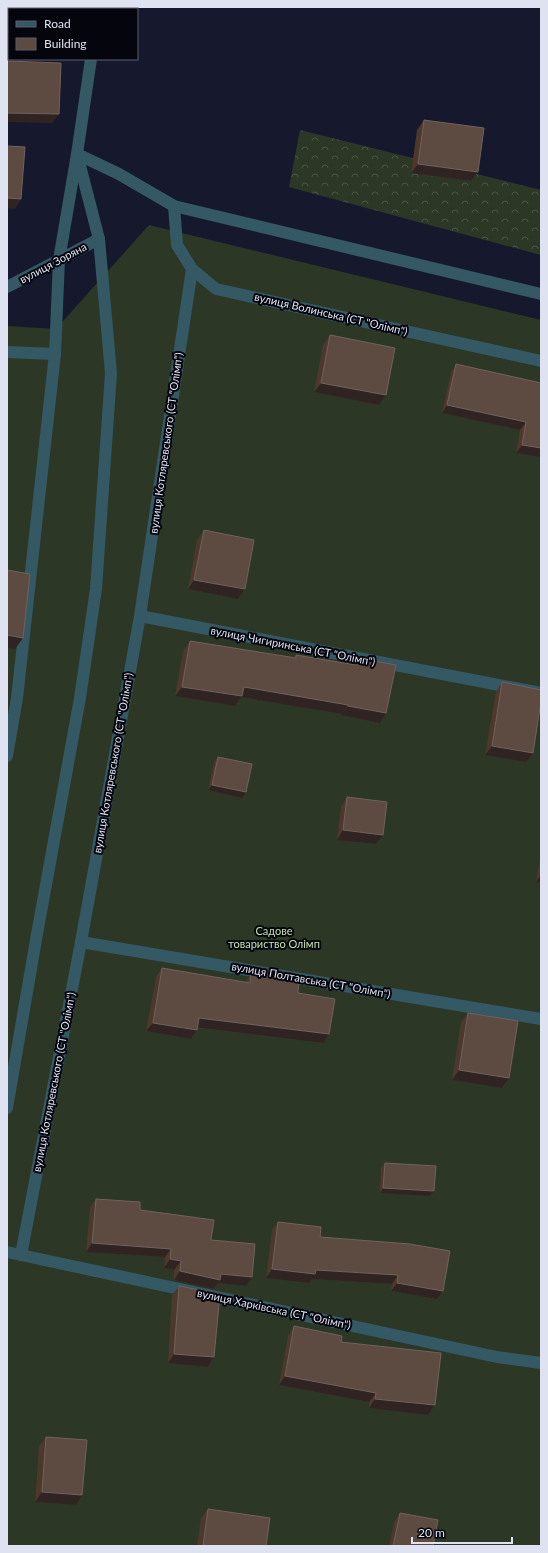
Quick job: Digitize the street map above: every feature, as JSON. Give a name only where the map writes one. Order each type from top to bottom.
[{"type":"street","points":[[7,756],[12,697],[55,354],[60,260],[91,60]]},
{"type":"street","points":[[76,154],[119,174],[174,206],[541,294]]},
{"type":"street","points":[[7,1108],[80,698],[96,589],[111,373],[99,239],[76,154]]},
{"type":"street","name":"вулиця Волинська (СТ \"Олімп\")","points":[[174,206],[178,245],[192,269],[216,289],[541,361]]},
{"type":"street","name":"вулиця Зоряна","points":[[7,287],[99,239]]},
{"type":"street","name":"вулиця Котляревського (СТ \"Олімп\")","points":[[22,1255],[140,616],[192,269]]},
{"type":"street","points":[[7,352],[55,354]]},
{"type":"street","name":"вулиця Чигиринська (СТ \"Олімп\")","points":[[140,616],[541,693]]},
{"type":"street","name":"вулиця Полтавська (СТ \"Олімп\")","points":[[81,942],[541,1019]]},
{"type":"street","name":"вулиця Харківська (СТ \"Олімп\")","points":[[7,1252],[497,1357],[541,1363]]},
{"type":"green space","points":[[300,130],[541,190],[541,255],[289,187]]},
{"type":"green space","name":"Садове товариство Олімп","points":[[149,225],[541,320],[541,1546],[7,1546],[7,326],[56,329]]},
{"type":"building","points":[[7,61],[61,63],[59,114],[7,113]]},
{"type":"building","points":[[424,120],[484,128],[478,172],[418,164]]},
{"type":"building","points":[[7,146],[25,147],[21,199],[7,198]]},
{"type":"building","points":[[330,335],[395,348],[386,395],[321,383]]},
{"type":"building","points":[[456,364],[541,383],[541,448],[522,445],[526,422],[447,405]]},
{"type":"building","points":[[204,530],[254,540],[245,589],[194,580]]},
{"type":"building","points":[[7,570],[30,574],[23,638],[7,635]]},
{"type":"building","points":[[190,641],[296,658],[296,655],[356,665],[358,658],[396,665],[386,713],[244,687],[242,696],[182,687]]},
{"type":"building","points":[[502,682],[541,690],[541,701],[533,753],[492,746]]},
{"type":"building","points":[[218,757],[252,764],[246,792],[212,785]]},
{"type":"building","points":[[347,797],[387,802],[383,835],[343,830]]},
{"type":"building","points":[[162,968],[250,983],[251,974],[299,980],[298,993],[335,999],[329,1034],[199,1018],[197,1030],[153,1023]]},
{"type":"building","points":[[468,1013],[518,1021],[509,1078],[459,1070]]},
{"type":"building","points":[[385,1163],[436,1166],[434,1191],[383,1188]]},
{"type":"building","points":[[96,1199],[140,1202],[140,1210],[214,1220],[211,1240],[255,1244],[252,1277],[221,1274],[220,1280],[180,1271],[181,1261],[170,1259],[171,1249],[92,1243]]},
{"type":"building","points":[[278,1222],[321,1227],[320,1237],[410,1244],[450,1251],[443,1291],[397,1283],[398,1275],[316,1270],[315,1274],[272,1269]]},
{"type":"building","points":[[179,1286],[220,1294],[214,1357],[174,1354]]},
{"type":"building","points":[[294,1326],[342,1336],[341,1342],[441,1353],[435,1405],[375,1399],[376,1393],[285,1376]]},
{"type":"building","points":[[46,1437],[87,1440],[82,1495],[42,1492]]},
{"type":"building","points":[[208,1509],[270,1518],[266,1546],[203,1546]]},
{"type":"building","points":[[400,1513],[438,1520],[433,1546],[393,1546]]}]
